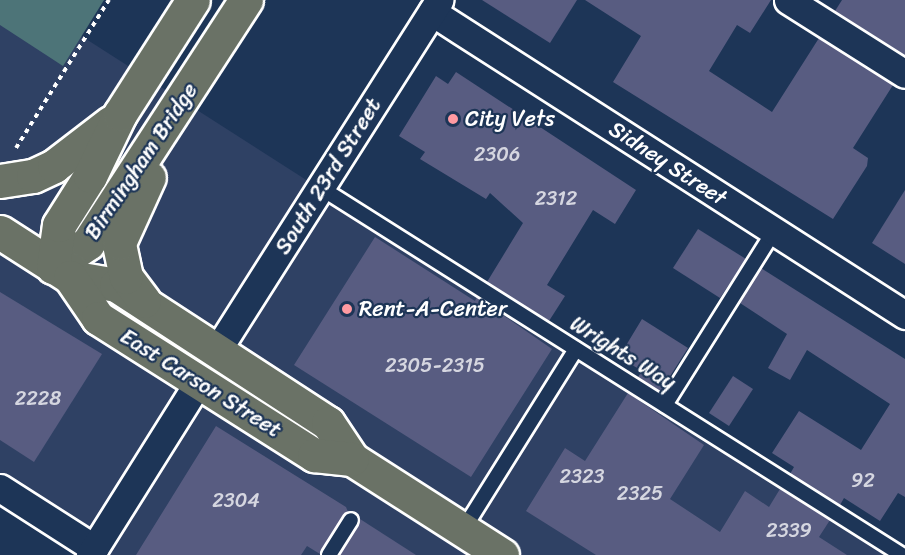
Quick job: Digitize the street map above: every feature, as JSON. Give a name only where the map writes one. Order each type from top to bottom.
[{"type":"main road","name":"Birmingham Bridge","points":[[61,272],[59,225],[120,114],[193,0]]},
{"type":"main road","name":"Birmingham Bridge","points":[[61,272],[88,243],[160,137],[246,0]]},
{"type":"main road","points":[[5,169],[33,176],[54,166],[120,114]]},
{"type":"main road","points":[[151,309],[126,278],[119,243],[147,183],[160,137]]},
{"type":"main road","name":"East Carson Street","points":[[0,232],[61,272],[98,318],[314,455],[352,459]]},
{"type":"main road","name":"East Carson Street","points":[[61,272],[116,285],[328,423],[352,459],[502,555]]},
{"type":"street","points":[[788,0],[905,74]]},
{"type":"street","name":"South 23rd Street","points":[[216,352],[435,6]]},
{"type":"street","name":"Sidney Street","points":[[435,6],[905,315]]},
{"type":"street","points":[[0,488],[97,553],[199,381]]},
{"type":"lane","name":"Wrights Way","points":[[321,188],[902,555]]},
{"type":"lane","points":[[665,405],[774,231]]},
{"type":"lane","points":[[463,530],[576,349]]},
{"type":"lane","points":[[329,555],[351,520]]},
{"type":"path","points":[[5,169],[109,0]]},
{"type":"shaded area","points":[[0,0],[25,0],[892,555],[107,555],[0,487]]},
{"type":"green space","points":[[0,0],[104,0],[63,66],[0,25]]},
{"type":"building","points":[[482,0],[577,0],[550,43]]},
{"type":"building","points":[[585,0],[771,0],[750,33],[737,25],[709,71],[772,112],[819,38],[893,85],[853,148],[868,158],[867,166],[833,219],[613,82],[641,36]]},
{"type":"building","points":[[842,0],[905,0],[905,55],[835,11]]},
{"type":"building","points":[[456,72],[636,190],[615,224],[593,210],[547,285],[565,296],[549,321],[487,282],[523,223],[490,193],[486,199],[420,159],[425,152],[399,136],[436,76],[448,84]]},
{"type":"building","points":[[905,190],[905,264],[872,243]]},
{"type":"building","points":[[698,229],[746,259],[720,298],[673,268]]},
{"type":"building","points":[[375,237],[475,301],[477,297],[552,349],[471,477],[294,365]]},
{"type":"building","points":[[761,268],[905,359],[905,497],[898,493],[880,521],[844,498],[840,505],[790,474],[794,467],[772,453],[799,411],[861,450],[890,404],[807,350],[790,380],[768,368],[787,334],[740,303]]},
{"type":"building","points":[[0,292],[102,354],[34,462],[0,440]]},
{"type":"building","points":[[642,319],[688,348],[660,392],[638,377],[642,371],[619,357]]},
{"type":"building","points":[[733,376],[753,389],[729,426],[709,413]]},
{"type":"building","points":[[628,393],[704,445],[670,499],[720,532],[745,491],[769,507],[780,489],[830,520],[819,537],[847,555],[596,555],[526,511],[565,448],[585,461]]},
{"type":"building","points":[[216,426],[346,507],[348,512],[320,554],[307,546],[301,555],[136,555]]},
{"type":"building","points":[[360,519],[416,555],[340,555]]},
{"type":"place","name":"City Vets","points":[[453,119]]},
{"type":"place","name":"Rent-A-Center","points":[[347,309]]}]
